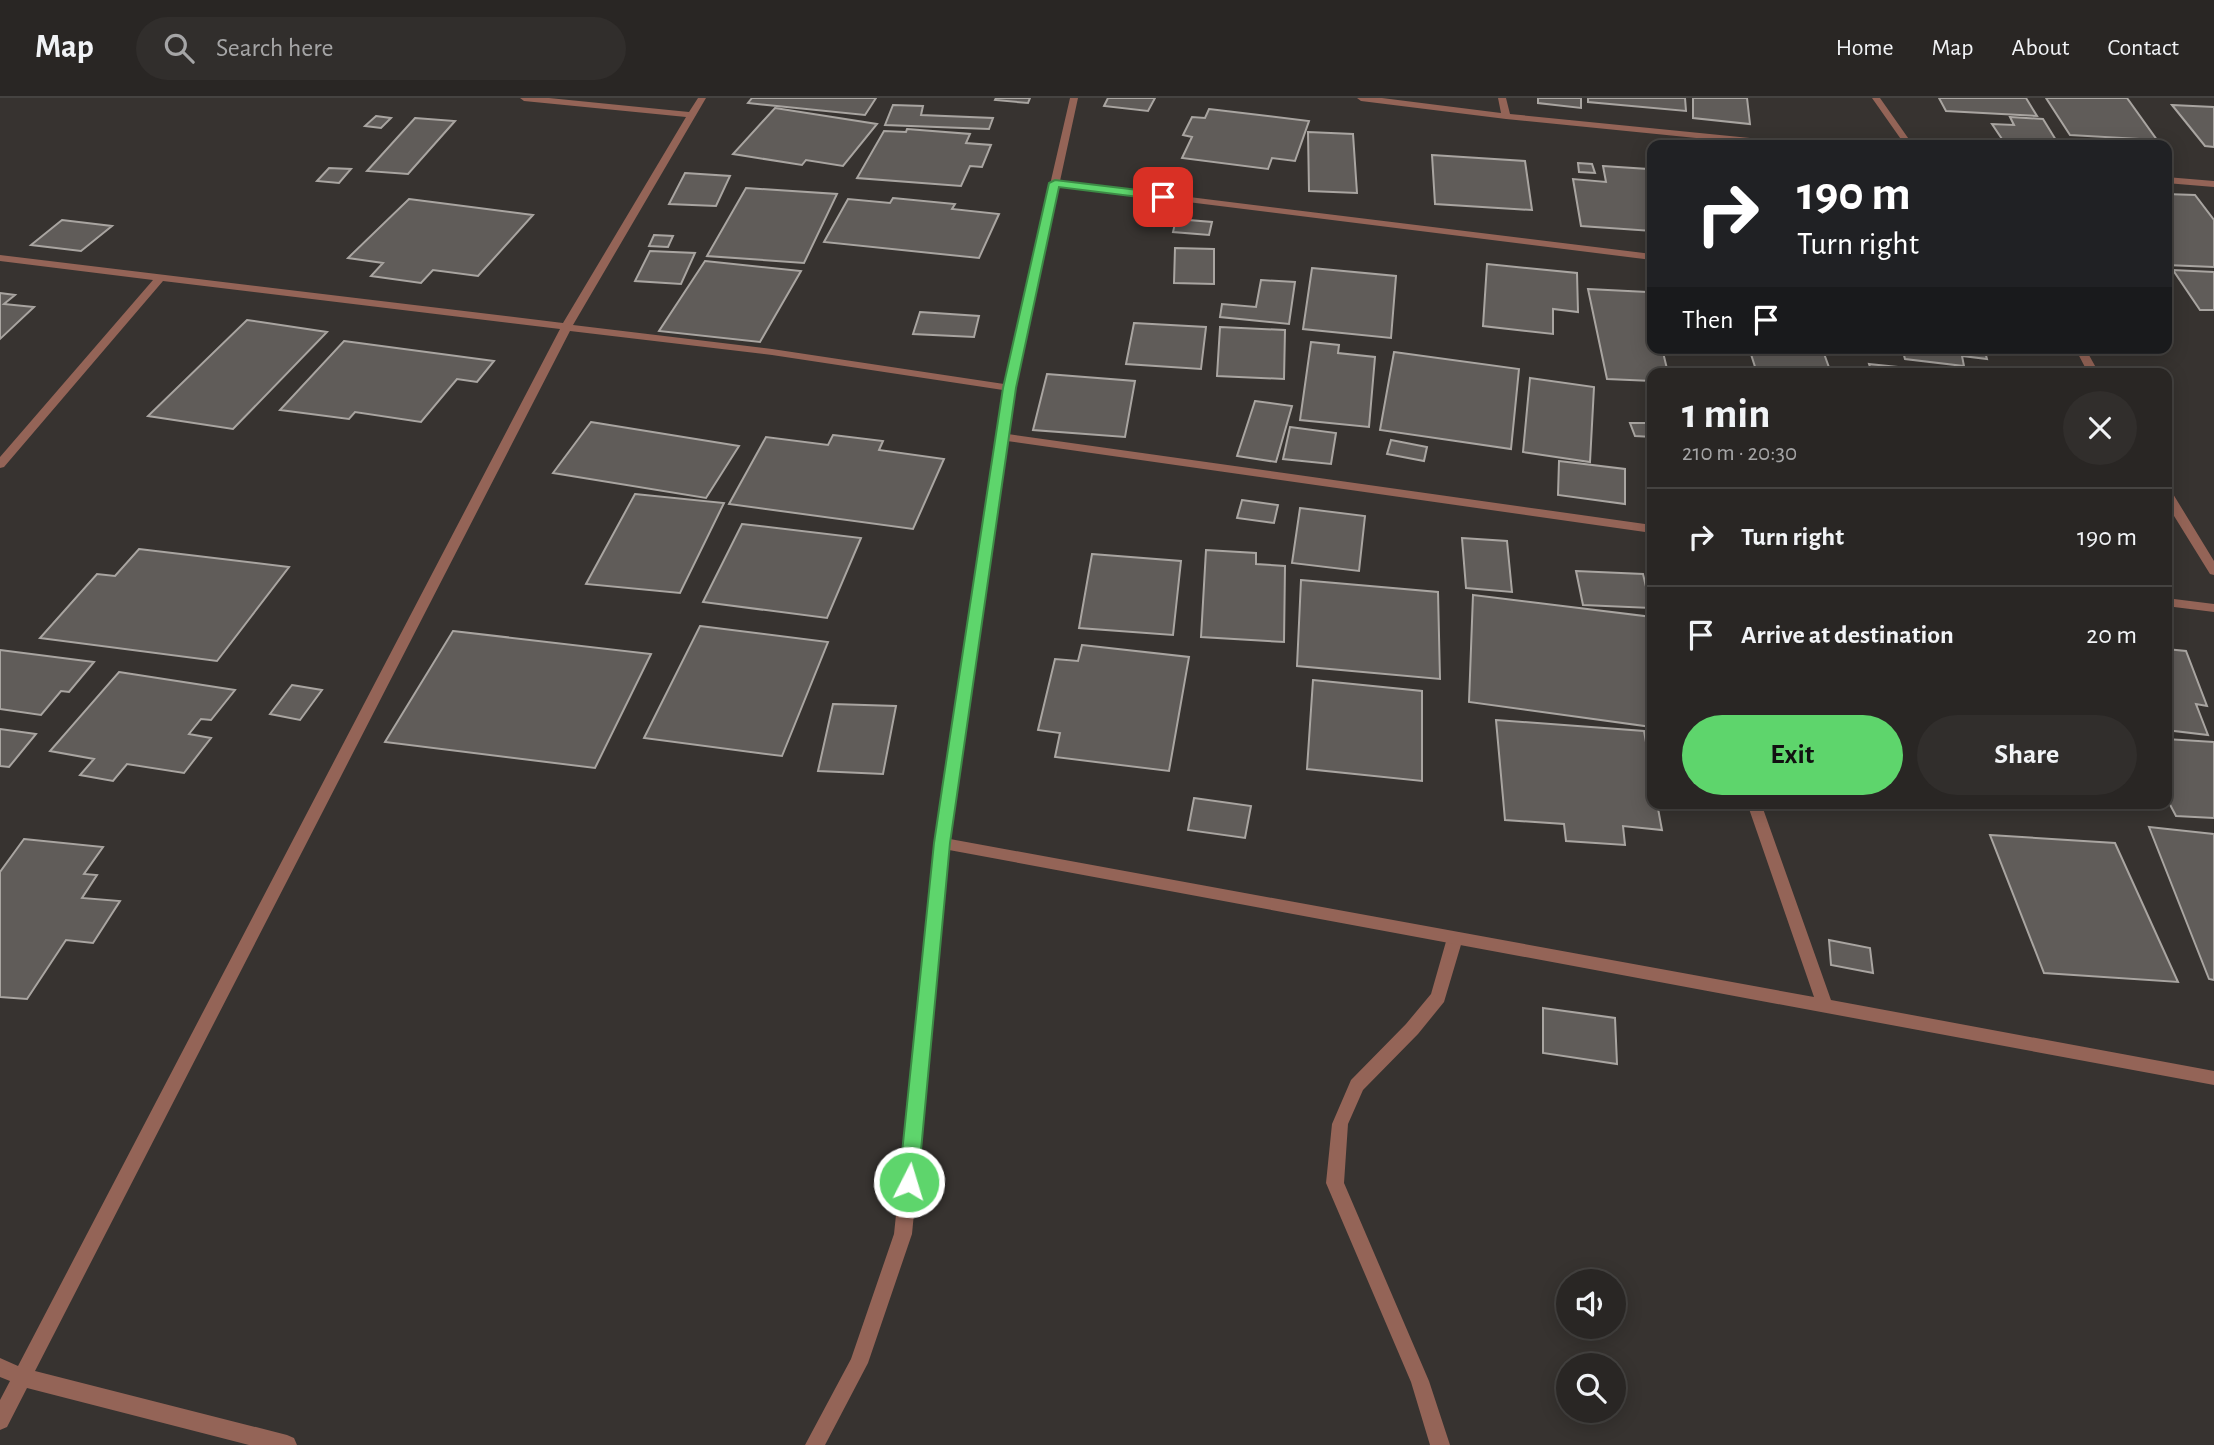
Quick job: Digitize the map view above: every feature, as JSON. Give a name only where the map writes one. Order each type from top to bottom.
[{"type":"street","points":[[524,98],[690,115]]},
{"type":"street","points":[[0,1420],[567,326],[702,98]]},
{"type":"street","points":[[815,1445],[859,1363],[903,1234],[942,843],[1009,388],[1074,98]]},
{"type":"street","points":[[1361,98],[1506,117],[1739,140]]},
{"type":"street","points":[[1502,98],[1506,117]]},
{"type":"street","points":[[1876,98],[1905,140]]},
{"type":"street","points":[[2172,180],[2214,184]]},
{"type":"street","points":[[1055,183],[1647,256]]},
{"type":"street","points":[[0,258],[567,326],[882,367],[1009,388]]},
{"type":"street","points":[[0,464],[161,277]]},
{"type":"street","points":[[1002,437],[1647,528]]},
{"type":"street","points":[[2172,502],[2214,571]]},
{"type":"street","points":[[2172,603],[2214,608]]},
{"type":"street","points":[[1756,809],[1825,1006]]},
{"type":"street","points":[[942,843],[2214,1078]]},
{"type":"street","points":[[1440,1445],[1420,1381],[1335,1183],[1340,1124],[1357,1085],[1412,1029],[1438,997],[1455,938]]},
{"type":"street","points":[[0,1367],[22,1377],[287,1445]]},
{"type":"building","points":[[752,98],[876,98],[865,115],[748,103]]},
{"type":"building","points":[[1030,98],[1028,103],[995,100]]},
{"type":"building","points":[[1108,98],[1155,98],[1148,111],[1104,106]]},
{"type":"building","points":[[1538,98],[1581,98],[1581,108],[1538,103]]},
{"type":"building","points":[[1588,98],[1685,98],[1686,111],[1588,102]]},
{"type":"building","points":[[1693,98],[1747,98],[1750,124],[1693,118]]},
{"type":"building","points":[[1939,98],[2026,98],[2037,116],[1946,111]]},
{"type":"building","points":[[2046,98],[2127,98],[2157,140],[2070,135]]},
{"type":"building","points":[[893,105],[923,106],[921,115],[993,118],[989,129],[885,125]]},
{"type":"building","points":[[2172,105],[2214,107],[2214,147],[2205,146]]},
{"type":"building","points":[[775,108],[877,124],[843,166],[806,160],[802,165],[733,154]]},
{"type":"building","points":[[1209,109],[1309,121],[1295,161],[1272,158],[1268,169],[1182,158],[1192,137],[1183,135],[1192,117],[1205,118]]},
{"type":"building","points":[[376,116],[391,118],[381,128],[365,126]]},
{"type":"building","points":[[2010,117],[2043,119],[2056,140],[2003,140],[1992,124],[2014,125]]},
{"type":"building","points":[[415,118],[455,121],[408,174],[367,171]]},
{"type":"building","points":[[907,129],[970,134],[966,143],[991,145],[982,167],[970,166],[961,186],[857,178],[884,131],[906,132]]},
{"type":"building","points":[[1308,132],[1353,134],[1357,193],[1309,191]]},
{"type":"building","points":[[1432,155],[1525,161],[1532,210],[1435,204]]},
{"type":"building","points":[[1578,163],[1592,164],[1595,173],[1579,172]]},
{"type":"building","points":[[1603,166],[1647,169],[1647,231],[1581,226],[1573,179],[1606,182]]},
{"type":"building","points":[[329,168],[351,169],[339,183],[317,181]]},
{"type":"building","points":[[685,173],[730,176],[716,206],[669,204]]},
{"type":"building","points":[[746,188],[837,194],[804,263],[707,256]]},
{"type":"building","points":[[2172,194],[2195,195],[2214,220],[2214,267],[2172,265]]},
{"type":"building","points":[[893,198],[955,204],[952,209],[999,214],[979,258],[824,242],[848,199],[890,203]]},
{"type":"building","points":[[409,199],[533,215],[478,276],[433,270],[421,283],[371,276],[383,263],[348,258]]},
{"type":"building","points":[[1176,219],[1212,222],[1209,235],[1173,232]]},
{"type":"building","points":[[62,220],[112,226],[81,251],[31,245]]},
{"type":"building","points":[[654,235],[673,236],[668,247],[649,246]]},
{"type":"building","points":[[1175,248],[1214,249],[1214,284],[1174,283]]},
{"type":"building","points":[[650,251],[695,253],[681,284],[635,281]]},
{"type":"building","points":[[705,261],[801,271],[760,342],[659,331]]},
{"type":"building","points":[[1487,264],[1577,273],[1578,312],[1553,309],[1553,334],[1483,326]]},
{"type":"building","points":[[1312,268],[1396,276],[1391,338],[1303,329]]},
{"type":"building","points":[[2173,270],[2214,272],[2214,310],[2200,310]]},
{"type":"building","points":[[1261,280],[1295,282],[1289,324],[1220,317],[1222,304],[1256,307]]},
{"type":"building","points":[[1588,289],[1647,292],[1647,354],[1663,354],[1667,368],[1647,368],[1647,381],[1607,379]]},
{"type":"building","points":[[0,293],[15,295],[4,304],[34,307],[0,339]]},
{"type":"building","points":[[920,312],[979,316],[974,337],[913,334]]},
{"type":"building","points":[[247,320],[327,332],[233,429],[148,416]]},
{"type":"building","points":[[1134,323],[1206,327],[1201,369],[1126,364]]},
{"type":"building","points":[[1220,327],[1285,330],[1284,379],[1217,376]]},
{"type":"building","points":[[344,341],[494,361],[477,382],[457,379],[421,422],[355,412],[349,419],[280,410]]},
{"type":"building","points":[[1311,342],[1339,345],[1338,353],[1375,357],[1369,427],[1300,420]]},
{"type":"building","points":[[1394,352],[1519,369],[1511,449],[1380,430]]},
{"type":"building","points":[[1751,354],[1824,354],[1829,368],[1755,368]]},
{"type":"building","points":[[1904,354],[1986,354],[1987,359],[1962,356],[1964,366],[1905,359]]},
{"type":"building","points":[[1869,364],[1907,368],[1870,368]]},
{"type":"building","points":[[1047,374],[1135,381],[1125,437],[1033,430]]},
{"type":"building","points":[[1530,378],[1594,387],[1590,462],[1523,452]]},
{"type":"building","points":[[1255,401],[1292,406],[1276,462],[1237,456]]},
{"type":"building","points":[[591,422],[739,446],[706,498],[553,473]]},
{"type":"building","points":[[1630,423],[1647,423],[1647,437],[1635,436]]},
{"type":"building","points":[[1290,427],[1336,433],[1331,464],[1283,459]]},
{"type":"building","points":[[833,435],[883,441],[879,450],[944,459],[913,529],[729,504],[766,437],[828,445]]},
{"type":"building","points":[[1391,440],[1427,447],[1424,461],[1387,454]]},
{"type":"building","points":[[1559,461],[1625,469],[1625,504],[1558,495]]},
{"type":"building","points":[[635,494],[724,503],[680,593],[586,584]]},
{"type":"building","points":[[1242,500],[1278,505],[1274,523],[1237,518]]},
{"type":"building","points":[[1300,508],[1365,516],[1359,571],[1292,563]]},
{"type":"building","points":[[742,524],[861,538],[827,618],[703,602]]},
{"type":"building","points":[[1462,538],[1507,541],[1512,592],[1466,588]]},
{"type":"building","points":[[139,549],[289,567],[217,661],[40,638],[97,574],[115,576]]},
{"type":"building","points":[[1206,550],[1256,553],[1256,564],[1285,566],[1284,642],[1201,637]]},
{"type":"building","points":[[1092,554],[1181,561],[1173,635],[1079,628]]},
{"type":"building","points":[[1576,571],[1643,574],[1647,608],[1583,605]]},
{"type":"building","points":[[1301,580],[1438,592],[1440,679],[1297,666]]},
{"type":"building","points":[[1473,595],[1647,616],[1647,726],[1469,702]]},
{"type":"building","points":[[700,626],[828,642],[782,756],[644,738]]},
{"type":"building","points":[[453,631],[651,654],[595,768],[385,742]]},
{"type":"building","points":[[1082,645],[1189,657],[1169,771],[1055,757],[1060,733],[1038,730],[1055,659],[1078,661]]},
{"type":"building","points":[[0,650],[94,662],[69,692],[61,691],[41,715],[0,709]]},
{"type":"building","points":[[2172,650],[2186,651],[2207,706],[2196,704],[2208,735],[2172,731]]},
{"type":"building","points":[[119,672],[235,690],[211,720],[201,719],[189,734],[211,738],[184,773],[127,764],[113,781],[80,775],[94,759],[50,751]]},
{"type":"building","points":[[1313,680],[1422,691],[1422,781],[1307,769]]},
{"type":"building","points":[[292,685],[322,690],[300,720],[270,714]]},
{"type":"building","points":[[833,704],[896,706],[883,774],[818,771]]},
{"type":"building","points":[[1496,720],[1644,731],[1647,748],[1647,809],[1658,809],[1662,830],[1623,826],[1625,845],[1566,841],[1564,824],[1505,820]]},
{"type":"building","points":[[0,729],[36,734],[9,767],[0,766]]},
{"type":"building","points":[[2172,739],[2214,742],[2214,818],[2176,816],[2172,808]]},
{"type":"building","points":[[1194,798],[1251,806],[1245,838],[1188,830]]},
{"type":"building","points":[[2149,827],[2214,834],[2214,980],[2209,979]]},
{"type":"building","points":[[1990,835],[2115,843],[2178,982],[2044,973]]},
{"type":"building","points":[[24,839],[103,847],[84,874],[97,875],[82,898],[120,901],[93,943],[66,940],[27,999],[0,997],[0,872]]},
{"type":"building","points":[[1829,940],[1870,948],[1873,973],[1831,965]]},
{"type":"building","points":[[1543,1008],[1615,1018],[1617,1064],[1543,1053]]},
{"type":"route","points":[[909,1182],[942,843],[1009,388],[1055,183],[1163,197]]}]
